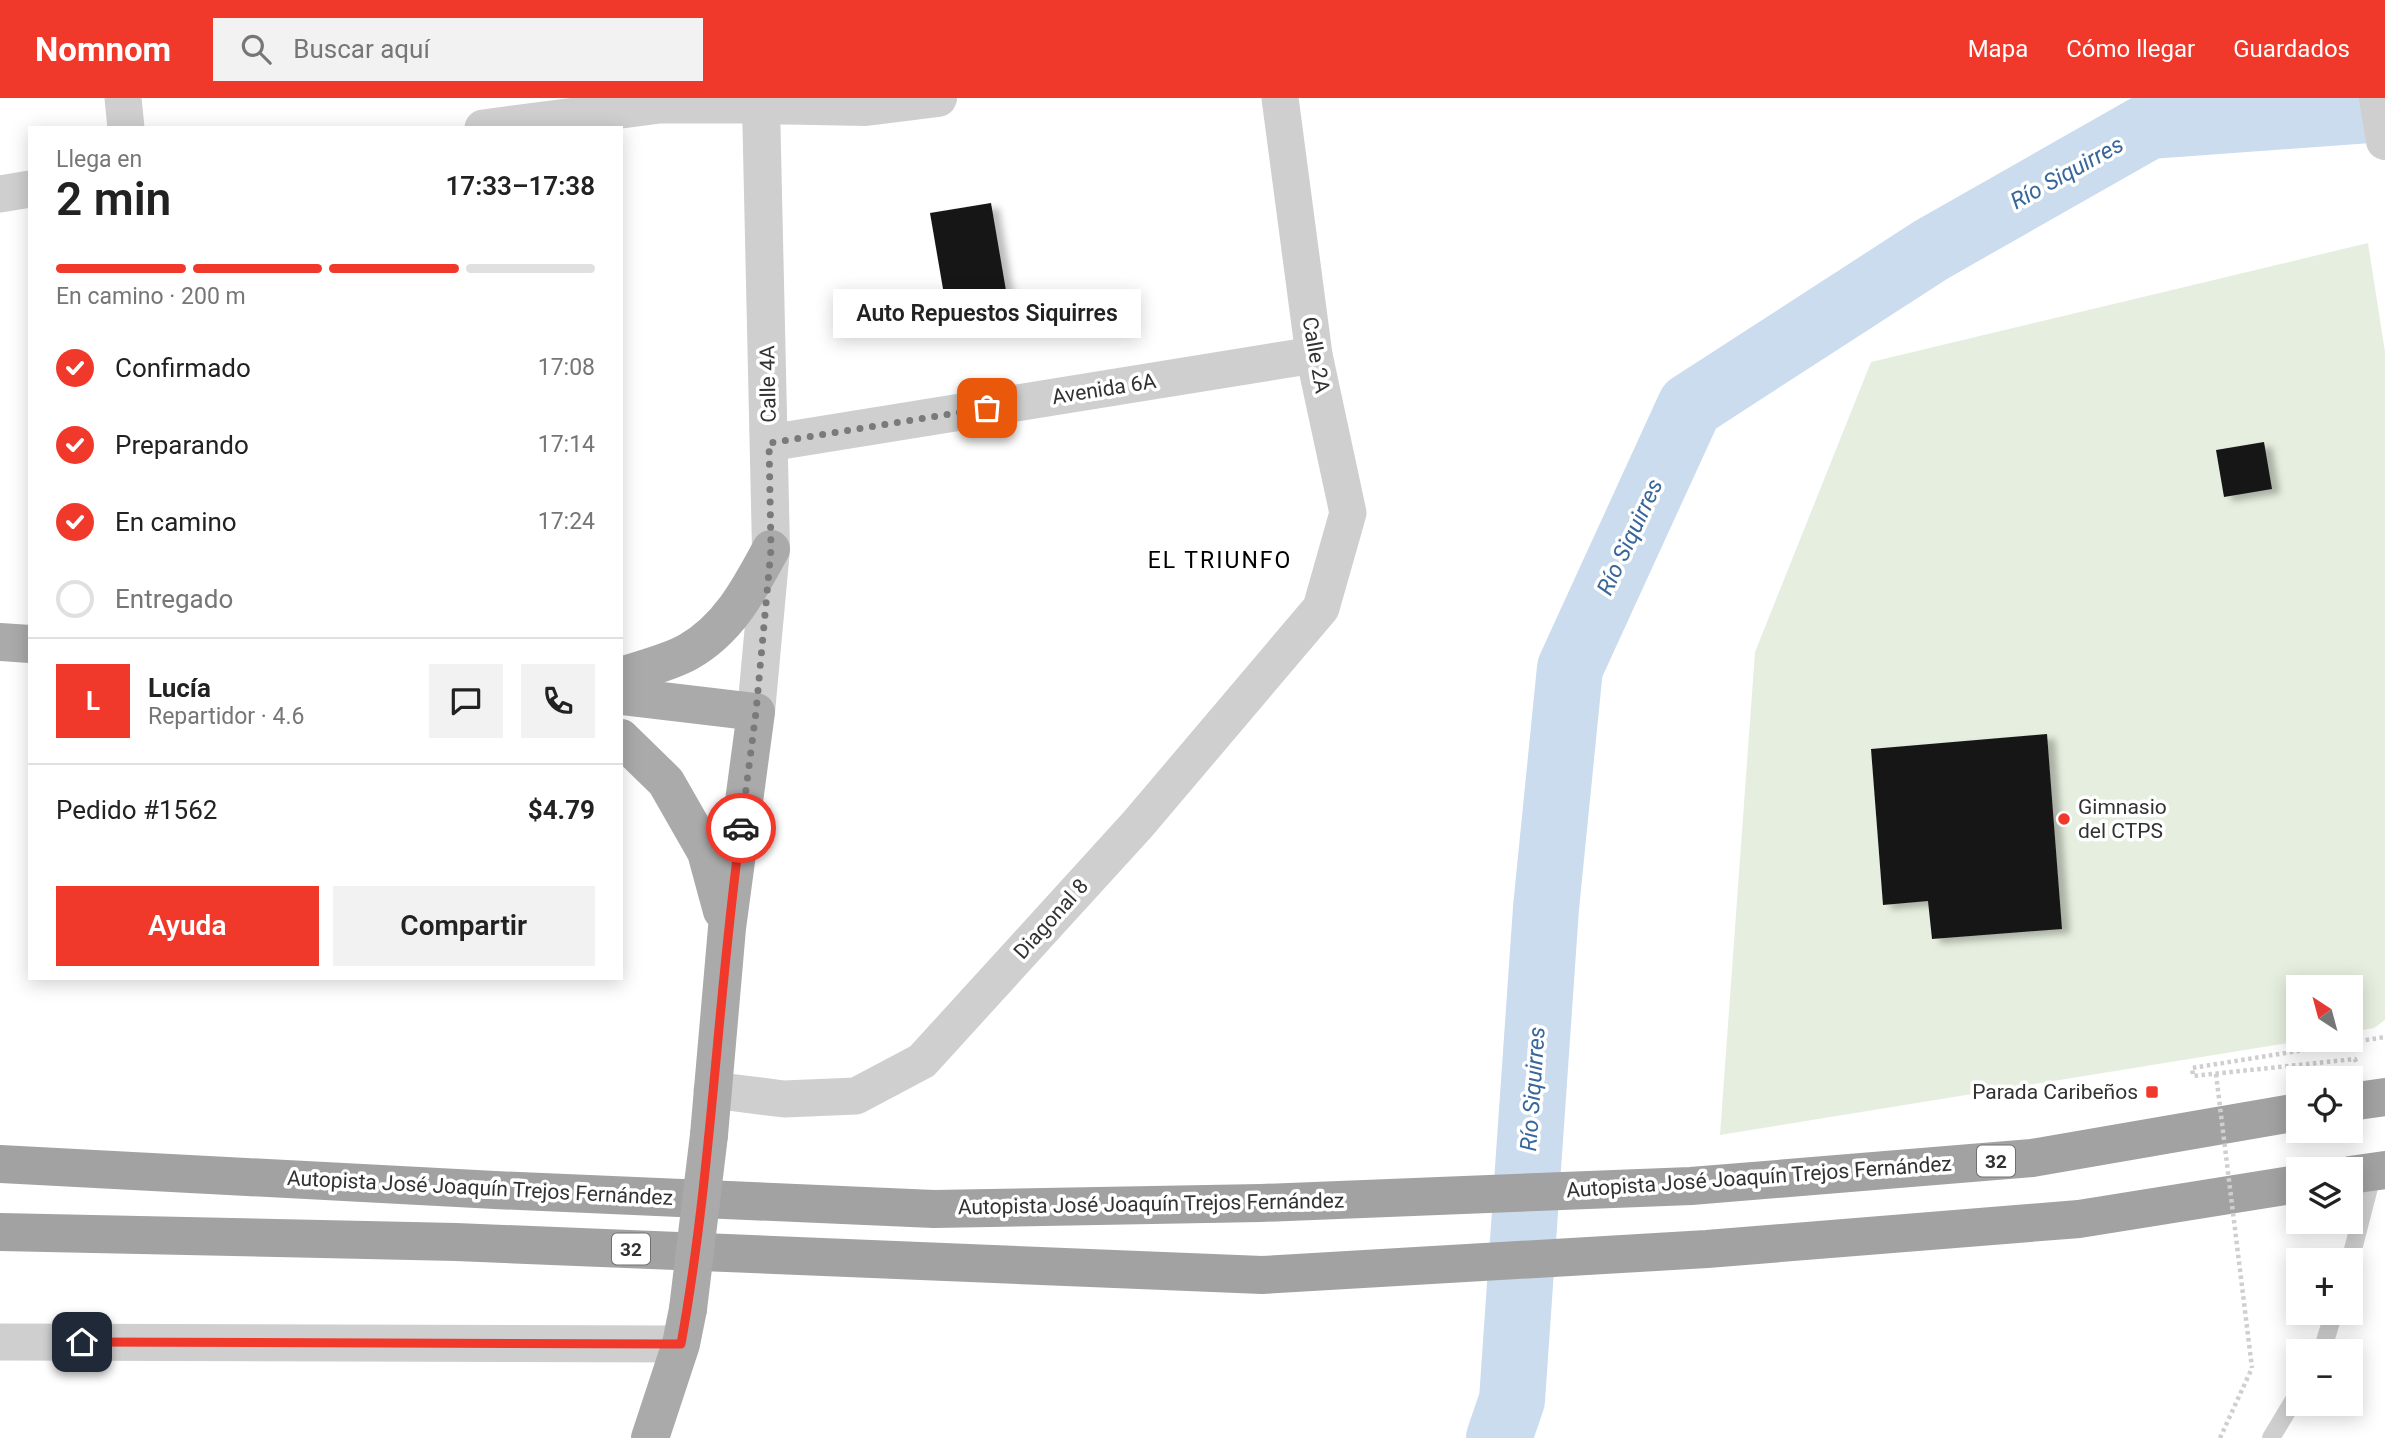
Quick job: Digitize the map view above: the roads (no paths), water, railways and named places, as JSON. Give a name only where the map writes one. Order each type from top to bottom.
[{"type":"highway","points":[[2363,1100],[2385,1097]]},
{"type":"highway","name":"Autopista José Joaquín Trejos Fernández","points":[[0,1164],[495,1190],[934,1209],[1261,1203],[1691,1186],[2032,1158],[2286,1114]]},
{"type":"highway","name":"32","points":[[0,1232],[456,1242],[1262,1275],[1707,1249],[2079,1219],[2286,1186]]},
{"type":"main road","points":[[623,675],[687,653],[723,625],[747,595],[771,549]]},
{"type":"main road","points":[[0,642],[28,644]]},
{"type":"main road","points":[[623,696],[756,712],[727,928],[709,1135],[684,1326],[650,1438]]},
{"type":"main road","points":[[623,740],[666,782],[706,852],[727,928]]},
{"type":"street","points":[[123,98],[126,126]]},
{"type":"street","points":[[498,126],[660,105],[760,102],[866,107],[938,98]]},
{"type":"street","name":"Calle 2A","points":[[1280,98],[1314,355],[1348,513],[1321,608]]},
{"type":"street","points":[[2378,98],[2385,141]]},
{"type":"street","name":"Calle 4A","points":[[756,712],[771,549],[760,102]]},
{"type":"street","points":[[0,194],[28,189]]},
{"type":"street","name":"Avenida 6A","points":[[769,443],[1314,355]]},
{"type":"street","name":"Diagonal 8","points":[[712,1090],[784,1098],[856,1096],[922,1061],[1138,824],[1321,608]]},
{"type":"street","points":[[0,1342],[684,1326]]},
{"type":"lane","points":[[2353,1248],[2373,1166]]},
{"type":"lane","points":[[2271,1438],[2286,1413]]},
{"type":"waterway","name":"Río Siquirres","points":[[1499,1438],[1512,1400],[1546,908],[1570,668],[1690,406],[1931,250],[2149,126],[2385,109]]},
{"type":"place","name":"Auto Repuestos Siquirres","points":[[987,408]]},
{"type":"place","name":"Gimnasio del CTPS","points":[[2064,819]]},
{"type":"place","name":"Parada Caribeños","points":[[2152,1092]]},
{"type":"district","name":"EL TRIUNFO","points":[[1220,560]]}]
